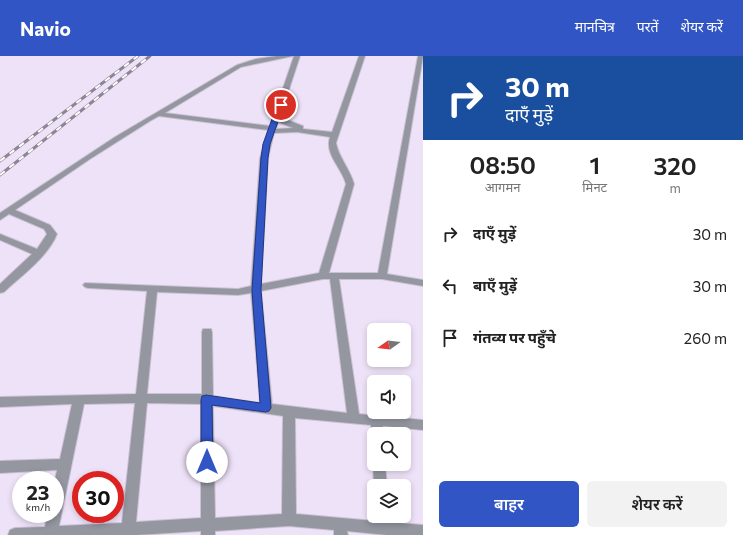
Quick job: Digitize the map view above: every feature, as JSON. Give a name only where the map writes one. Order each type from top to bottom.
[{"type":"street","points":[[0,218],[157,114],[260,56]]},
{"type":"street","points":[[248,62],[290,56]]},
{"type":"street","points":[[266,408],[256,290],[264,158],[297,56]]},
{"type":"street","points":[[354,418],[329,276],[350,184],[347,175],[333,150],[334,135],[362,56]]},
{"type":"street","points":[[382,276],[421,56]]},
{"type":"street","points":[[157,114],[272,130],[305,131],[334,135]]},
{"type":"street","points":[[276,118],[305,131]]},
{"type":"street","points":[[0,290],[38,253],[51,237],[51,230],[9,211]]},
{"type":"street","points":[[0,237],[38,253]]},
{"type":"street","points":[[88,284],[152,289],[229,292],[256,290],[329,276],[382,276],[423,283]]},
{"type":"street","points":[[128,532],[152,289]]},
{"type":"street","points":[[207,332],[206,400],[208,530]]},
{"type":"street","points":[[63,471],[79,399]]},
{"type":"street","points":[[0,402],[79,399],[206,400],[290,412],[423,425]]},
{"type":"street","points":[[289,520],[290,412]]},
{"type":"street","points":[[377,421],[377,427]]},
{"type":"street","points":[[0,467],[64,464]]},
{"type":"street","points":[[16,535],[208,530],[289,520],[340,529],[376,523]]},
{"type":"street","points":[[50,534],[52,523]]},
{"type":"street","points":[[386,523],[423,532]]},
{"type":"railway","points":[[0,161],[138,56]]},
{"type":"railway","points":[[0,175],[150,56]]},
{"type":"route","points":[[207,462],[206,400],[266,408],[256,290],[264,158],[271,131],[281,105]]}]
